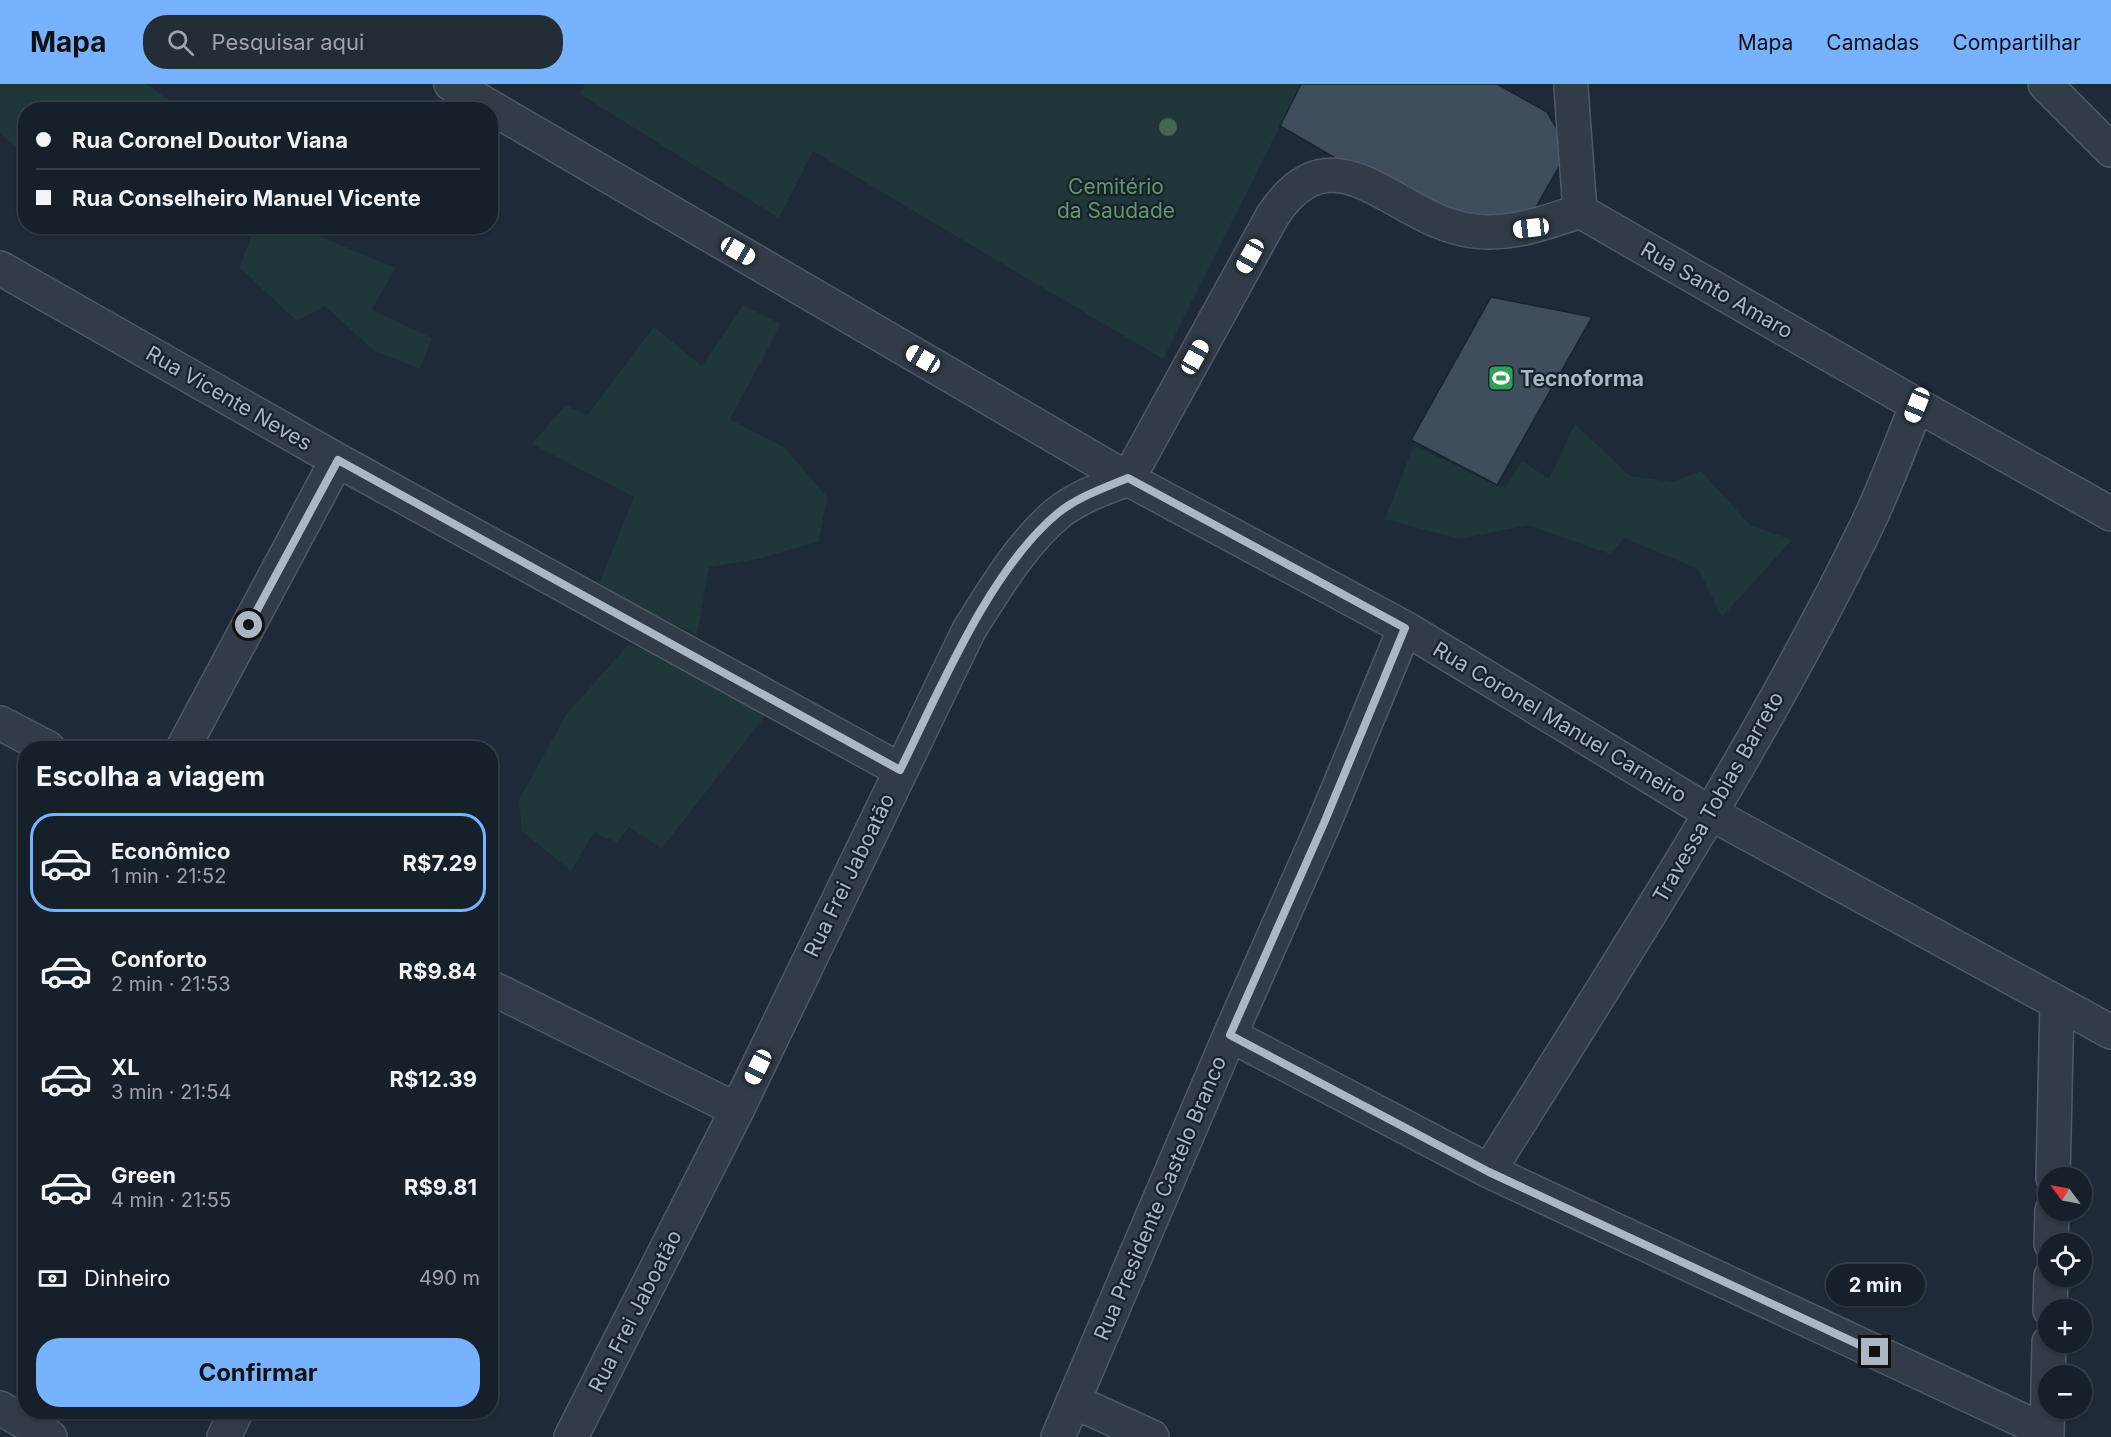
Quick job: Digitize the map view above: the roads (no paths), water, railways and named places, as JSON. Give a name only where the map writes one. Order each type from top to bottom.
[{"type":"street","name":"Rua Coronel Manuel Carneiro","points":[[451,84],[482,102]]},
{"type":"street","points":[[2045,84],[2111,150]]},
{"type":"street","points":[[1128,478],[1285,196],[1301,182],[1328,175],[1356,179],[1455,227],[1497,232],[1531,228],[1580,211],[1570,85]]},
{"type":"street","name":"Rua Coronel Manuel Carneiro","points":[[498,111],[1128,478],[1405,628],[1712,814],[2111,1032]]},
{"type":"street","name":"Rua Santo Amaro","points":[[1580,211],[2111,514]]},
{"type":"street","name":"Rua Vicente Neves","points":[[0,268],[338,460],[900,770]]},
{"type":"street","name":"Travessa Tobias Barreto","points":[[1489,1172],[1712,814],[1799,657],[1868,525],[1917,405]]},
{"type":"street","points":[[187,741],[338,460]]},
{"type":"street","name":"Rua Frei Jaboatão","points":[[572,1437],[737,1110],[969,630],[1001,581],[1034,538],[1059,512],[1092,492],[1128,478]]},
{"type":"street","name":"Rua Presidente Castelo Branco","points":[[1058,1437],[1230,1035],[1324,823],[1405,628]]},
{"type":"street","points":[[0,723],[35,741]]},
{"type":"street","points":[[498,991],[737,1110]]},
{"type":"street","points":[[2053,1167],[2057,1004]]},
{"type":"street","points":[[1230,1035],[1489,1172],[2047,1435],[2049,1353]]},
{"type":"street","points":[[1073,1401],[1152,1437]]},
{"type":"street","points":[[0,1408],[18,1418]]},
{"type":"street","points":[[19,1419],[50,1437]]},
{"type":"street","points":[[224,1437],[233,1419]]},
{"type":"place","name":"Tecnoforma","points":[[1501,378]]},
{"type":"park label","name":"Cemitério da Saudade","points":[[1116,198]]}]
